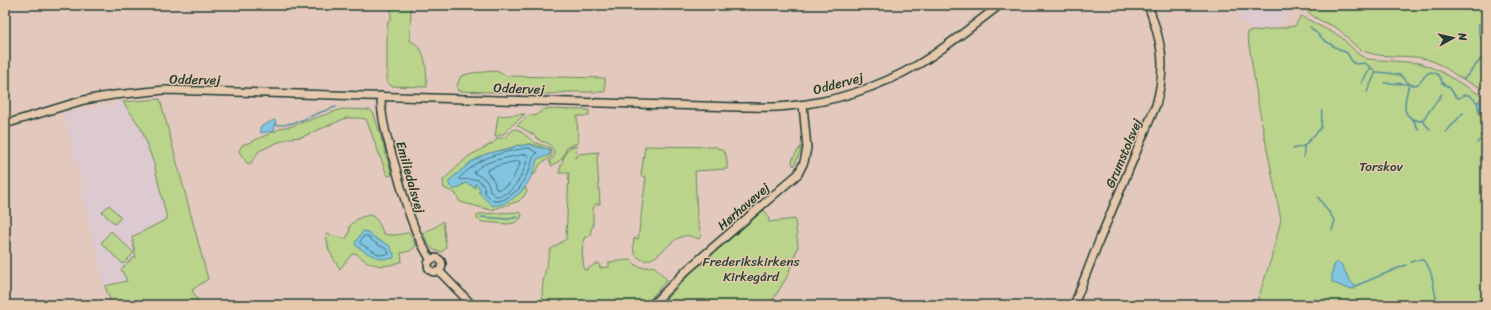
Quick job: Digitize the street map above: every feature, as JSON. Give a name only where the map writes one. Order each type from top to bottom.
[{"type":"street","name":"Oddervej","points":[[5,125],[84,100],[140,92],[200,91],[737,107],[803,105],[848,95],[893,78],[919,64],[1000,5]]},
{"type":"street","name":"Grumstolsvej","points":[[1074,305],[1156,105],[1162,73],[1162,53],[1159,35],[1148,5]]},
{"type":"street","name":"Emiliedalsvej","points":[[381,96],[381,110],[385,130],[404,198],[418,237],[430,260],[428,266],[429,270],[435,273],[439,271],[472,305]]},
{"type":"street","name":"Hørhavevej","points":[[652,305],[688,269],[798,174],[804,162],[807,148],[803,105]]},
{"type":"shaded area","points":[[1238,5],[1298,5],[1285,16],[1284,24],[1253,30],[1240,20]]},
{"type":"shaded area","points":[[123,102],[141,128],[154,164],[167,219],[132,237],[135,251],[137,277],[105,286],[81,191],[84,187],[63,113]]},
{"type":"green space","points":[[391,5],[411,5],[410,41],[416,44],[423,54],[426,67],[427,87],[391,86],[387,82],[387,32],[388,22],[391,20]]},
{"type":"green space","points":[[1303,5],[1486,5],[1486,90],[1464,80],[1427,59],[1418,57],[1383,56],[1361,50],[1335,27],[1309,13]]},
{"type":"green space","name":"Torskov","points":[[1301,16],[1341,37],[1358,54],[1367,59],[1419,63],[1438,70],[1482,96],[1477,103],[1479,113],[1486,125],[1486,305],[1256,305],[1271,259],[1281,220],[1258,103],[1247,32],[1295,26]],"holes":[[[1341,264],[1350,281],[1355,286],[1350,289],[1334,283],[1332,274],[1334,265]]]},
{"type":"green space","points":[[496,71],[507,76],[605,78],[605,92],[568,92],[550,94],[458,91],[457,85],[461,76],[472,73]]},
{"type":"green space","points":[[160,99],[208,279],[192,290],[200,305],[112,305],[105,286],[127,281],[121,269],[134,257],[136,258],[132,237],[167,219],[154,164],[141,128],[123,102]]},
{"type":"green space","points":[[342,109],[370,110],[374,114],[392,175],[387,175],[366,119],[346,118],[302,137],[289,138],[259,151],[250,164],[247,163],[239,151],[242,145],[284,127],[289,127]]},
{"type":"green space","points":[[544,109],[589,110],[589,116],[577,116],[578,143],[567,147],[562,159],[552,166],[549,161],[554,157],[554,150],[548,143],[540,141],[534,135],[517,125],[530,115],[535,116]]},
{"type":"green space","points":[[525,114],[505,133],[495,137],[498,116]]},
{"type":"green space","points":[[516,129],[536,143],[551,149],[551,157],[540,164],[535,174],[532,175],[536,159],[549,155],[550,151],[539,146],[528,144],[518,145],[486,154],[471,162],[451,179],[456,189],[466,183],[475,187],[475,184],[477,184],[486,200],[489,201],[514,197],[525,187],[527,191],[519,201],[491,210],[460,202],[455,193],[444,188],[443,180],[469,156],[493,143],[498,138],[507,136],[511,131]]},
{"type":"green space","points":[[577,146],[575,158],[579,154],[599,152],[597,157],[600,204],[596,204],[593,208],[593,227],[591,229],[591,235],[584,238],[582,251],[584,270],[599,263],[600,268],[609,267],[609,262],[631,260],[636,265],[641,267],[654,266],[667,280],[645,305],[545,305],[543,301],[542,294],[545,270],[550,250],[566,239],[569,173],[559,173],[568,149]]},
{"type":"green space","points":[[645,146],[717,147],[725,153],[727,159],[727,169],[695,171],[697,218],[701,235],[699,239],[683,236],[676,239],[650,260],[639,258],[635,254],[633,247],[634,238],[638,239],[646,177],[641,176]]},
{"type":"green space","points":[[801,146],[802,147],[794,166],[792,163],[793,158]]},
{"type":"green space","points":[[109,205],[121,217],[115,224],[102,212]]},
{"type":"green space","name":"Frederikskirkens Kirkegård","points":[[764,210],[768,215],[769,222],[795,219],[798,246],[788,275],[771,303],[773,305],[667,305],[664,301],[690,274]]},
{"type":"green space","points":[[519,212],[522,215],[521,218],[514,223],[508,224],[482,222],[477,219],[479,214]]},
{"type":"green space","points":[[370,215],[377,220],[384,234],[396,235],[409,232],[416,246],[410,251],[401,253],[402,261],[395,264],[383,266],[372,264],[361,258],[356,253],[351,255],[340,269],[329,251],[326,234],[346,239],[350,230],[349,227],[354,222],[360,218]]},
{"type":"green space","points":[[443,221],[446,247],[442,252],[438,252],[428,243],[423,233],[437,226]]},
{"type":"green space","points":[[111,231],[134,253],[123,264],[101,243]]},
{"type":"water","points":[[1486,99],[1486,121],[1479,110],[1477,102]]},
{"type":"water","points":[[274,120],[276,121],[274,131],[261,133],[260,127]]},
{"type":"water","points":[[530,144],[536,147],[549,149],[550,153],[547,156],[537,159],[532,176],[528,183],[509,201],[493,206],[478,192],[481,191],[477,184],[475,184],[475,188],[465,183],[454,190],[449,185],[449,181],[471,162],[486,154],[518,145],[521,146]]},
{"type":"water","points":[[363,231],[368,232],[378,240],[389,245],[394,254],[394,258],[378,258],[368,254],[355,245]]},
{"type":"water","points":[[1335,263],[1341,264],[1350,281],[1355,286],[1355,289],[1345,288],[1332,282],[1332,274]]},
{"type":"waterway","points":[[1479,24],[1480,34],[1486,42]]},
{"type":"waterway","points":[[1310,27],[1324,40],[1347,53],[1353,63],[1365,63],[1376,72],[1400,75],[1411,85],[1418,84],[1429,72],[1432,72],[1439,76],[1442,83],[1450,88],[1456,97],[1459,98],[1464,95],[1469,95],[1477,102]]},
{"type":"waterway","points":[[1464,79],[1486,53]]},
{"type":"waterway","points":[[1361,84],[1371,67]]},
{"type":"waterway","points":[[1367,92],[1376,72]]},
{"type":"waterway","points":[[1384,83],[1409,84],[1405,103],[1406,113],[1414,120],[1422,121],[1430,129]]},
{"type":"waterway","points":[[1422,121],[1442,94]]},
{"type":"waterway","points":[[276,125],[284,125],[299,121],[336,107]]},
{"type":"waterway","points":[[1293,149],[1304,146],[1321,128],[1322,111]]},
{"type":"waterway","points":[[1446,132],[1463,113]]},
{"type":"waterway","points":[[1413,120],[1419,130]]},
{"type":"waterway","points":[[1477,143],[1486,134]]},
{"type":"waterway","points":[[1304,147],[1304,157]]},
{"type":"waterway","points":[[1318,197],[1335,221],[1332,230]]},
{"type":"waterway","points":[[481,217],[508,219],[518,217]]},
{"type":"waterway","points":[[1411,262],[1421,259],[1426,263],[1431,274],[1439,305]]},
{"type":"waterway","points":[[1355,286],[1406,265]]}]
